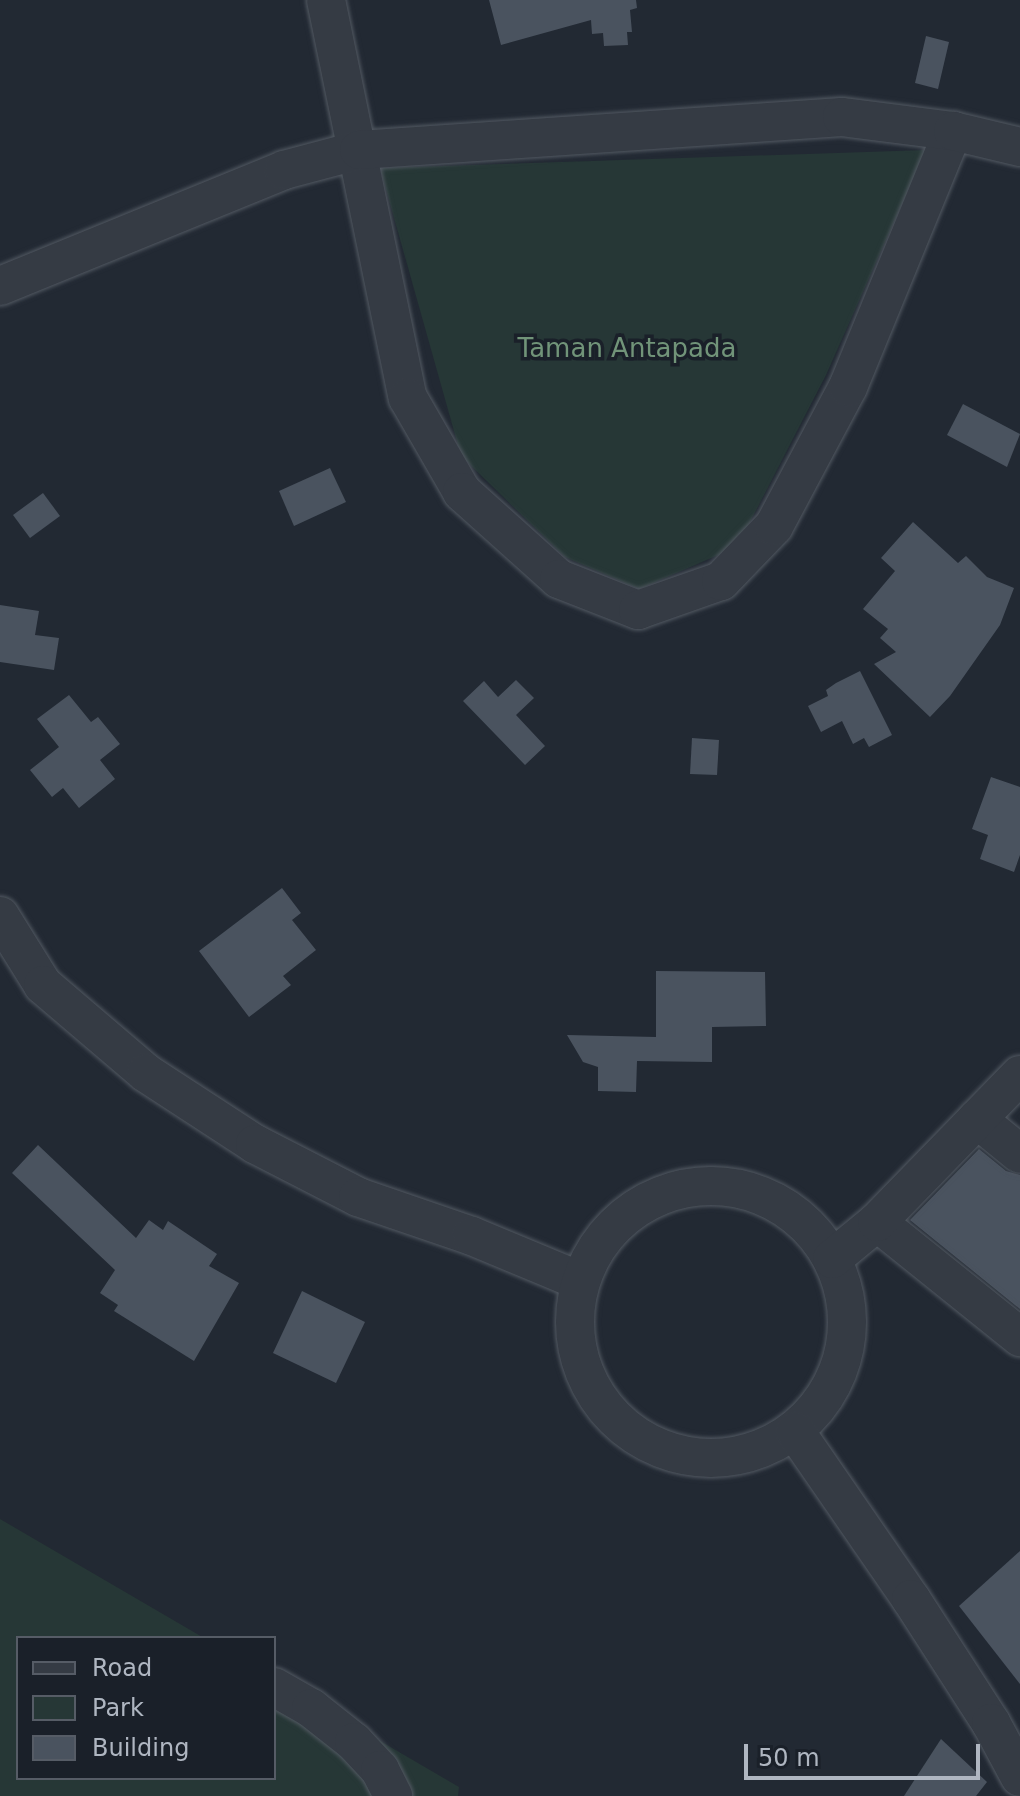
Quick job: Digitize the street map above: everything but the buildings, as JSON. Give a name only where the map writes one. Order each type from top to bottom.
[{"type":"street","points":[[326,0],[408,398],[462,492],[559,579],[638,610],[721,581],[774,526],[848,387],[953,131]]},
{"type":"street","points":[[0,286],[284,170],[359,150],[842,117],[953,131],[1020,147]]},
{"type":"street","points":[[0,916],[43,985],[146,1073],[255,1144],[358,1197],[472,1236],[580,1281]]},
{"type":"street","points":[[0,977],[43,985]]},
{"type":"street","points":[[832,1259],[877,1222],[1020,1075]]},
{"type":"street","points":[[977,1119],[1020,1154]]},
{"type":"street","points":[[698,1186],[752,1192],[799,1217],[832,1259],[847,1304],[845,1352],[827,1396],[795,1431],[751,1453],[702,1459],[655,1447],[614,1418],[586,1378],[574,1330],[580,1281],[605,1234],[647,1200],[698,1186]]},
{"type":"street","points":[[877,1222],[1020,1337]]},
{"type":"street","points":[[795,1431],[911,1599],[991,1723],[1020,1776],[1007,1796]]},
{"type":"street","points":[[276,1688],[311,1708],[354,1742],[380,1770],[393,1796]]},
{"type":"green space","name":"Taman Antapada","points":[[926,150],[826,375],[737,547],[639,589],[565,557],[461,456],[380,168]]},
{"type":"green space","points":[[0,1519],[201,1636],[16,1636],[16,1780],[276,1780],[276,1680],[459,1787],[458,1796],[0,1796]]}]
